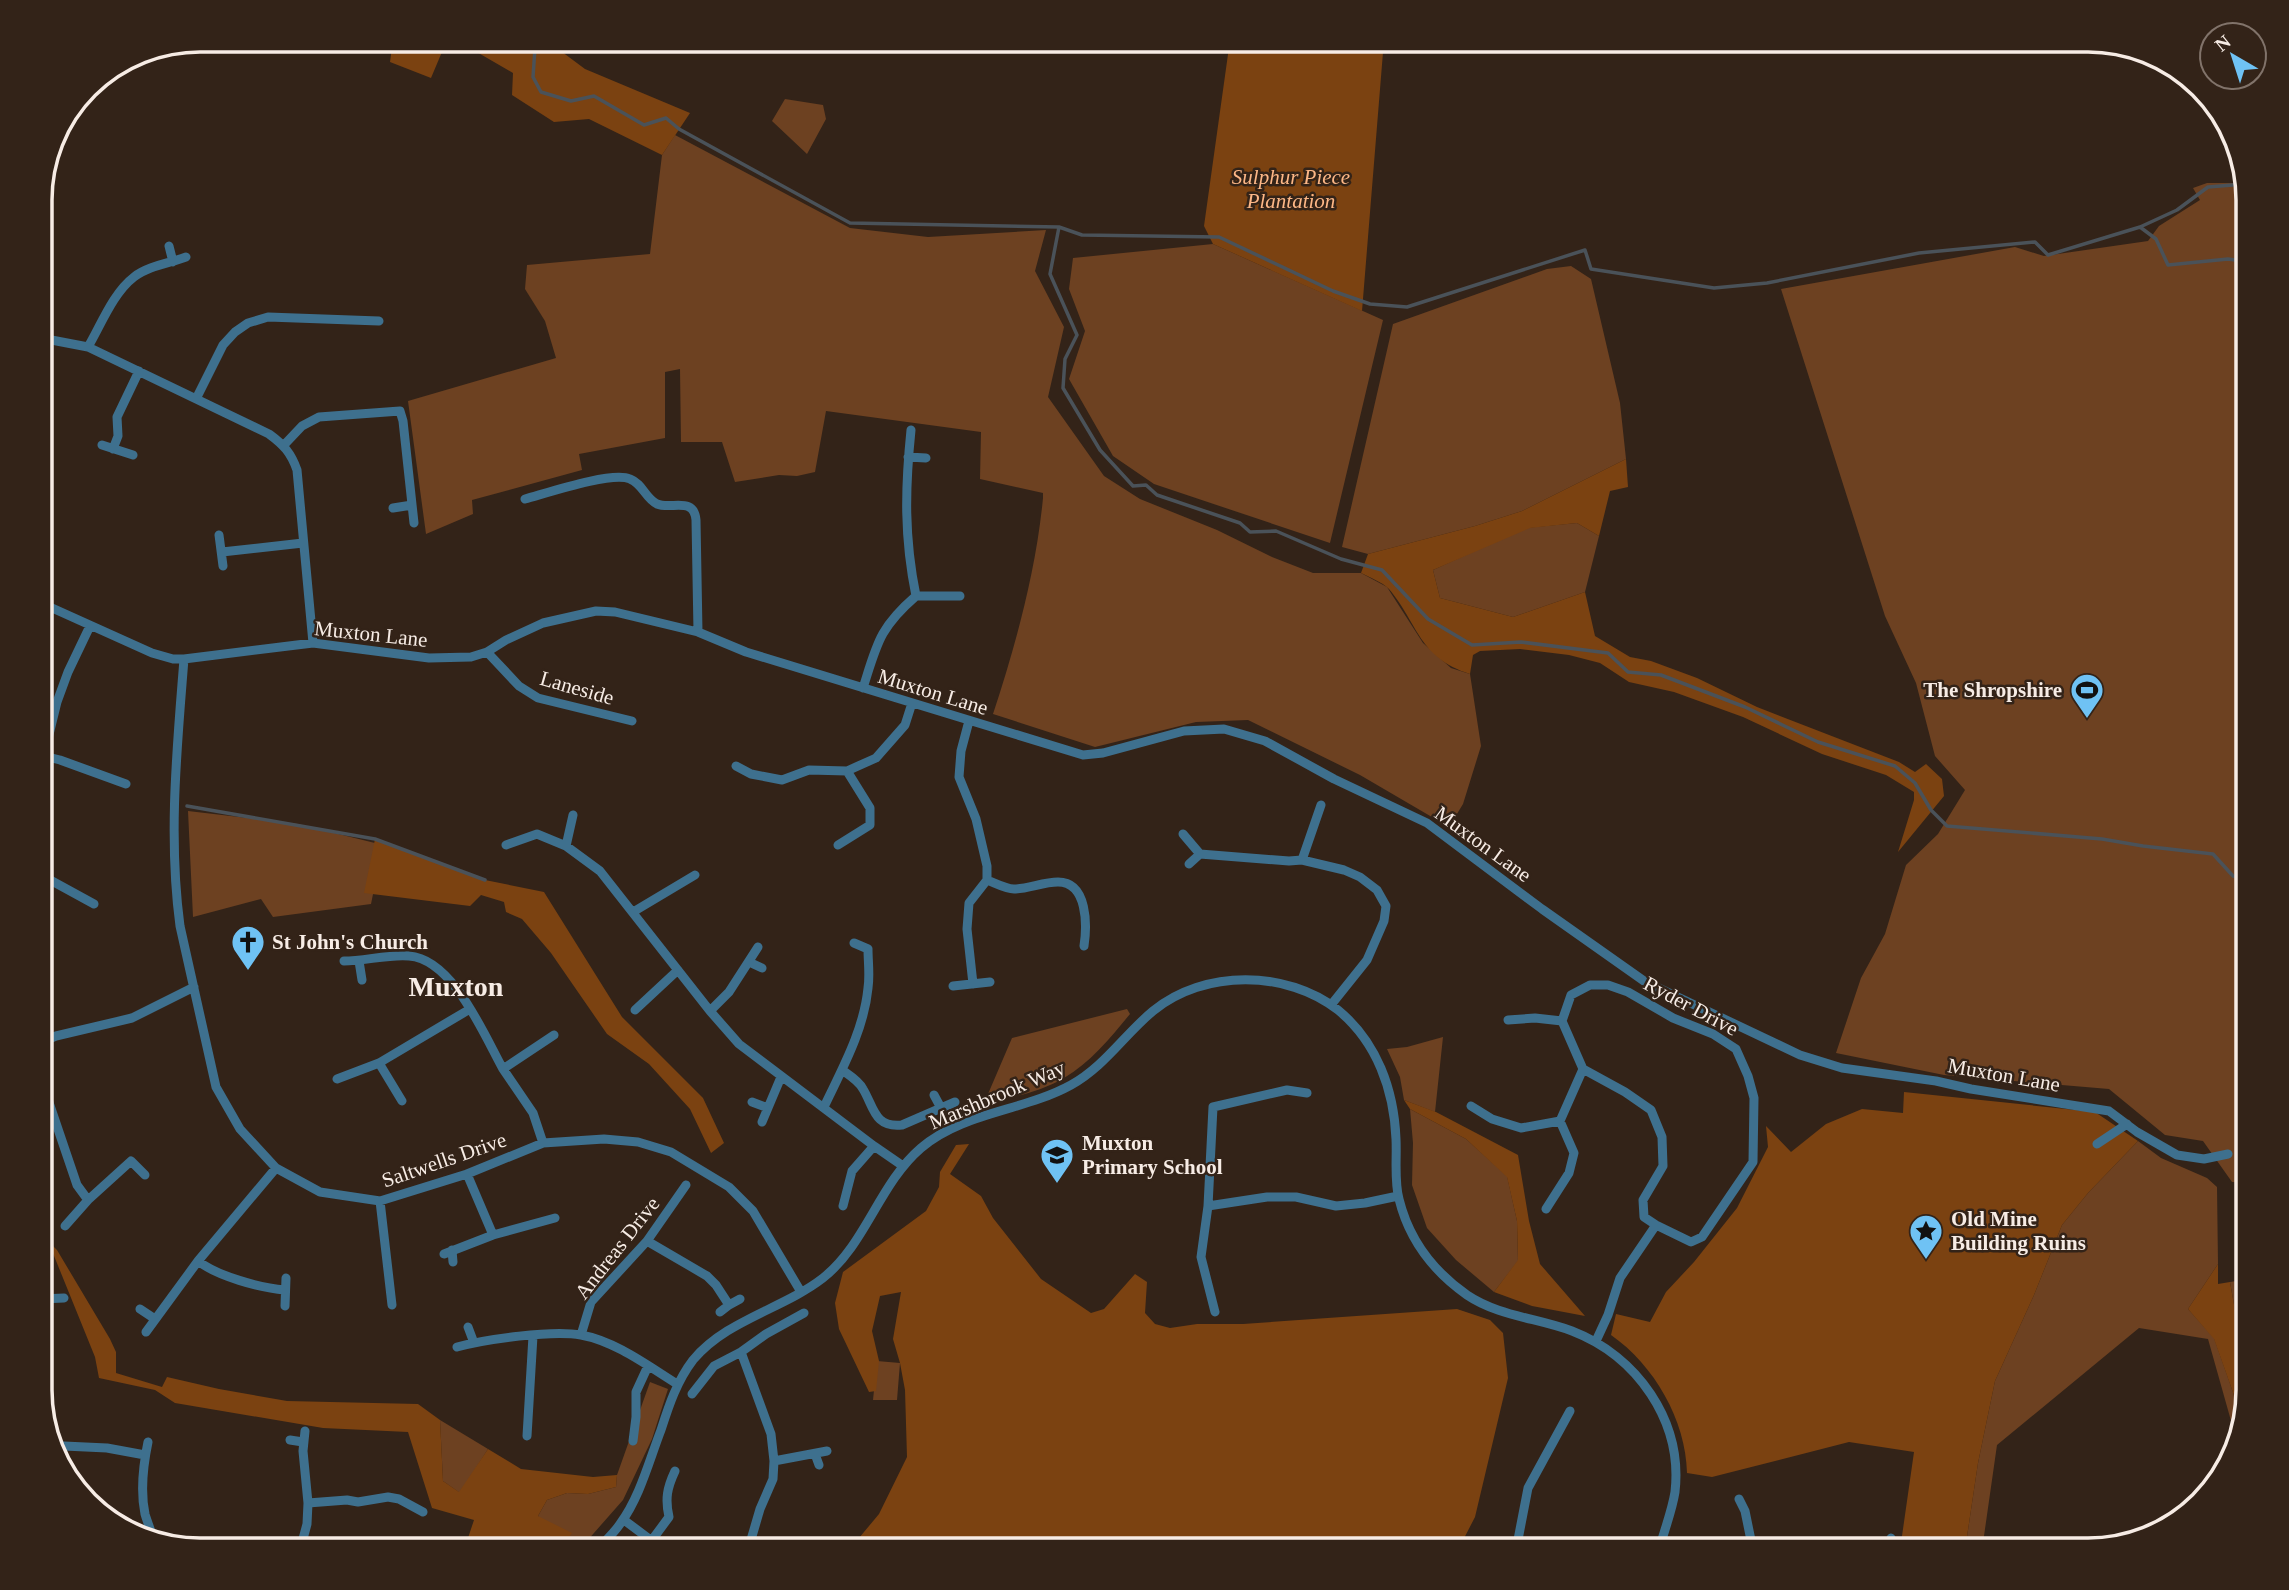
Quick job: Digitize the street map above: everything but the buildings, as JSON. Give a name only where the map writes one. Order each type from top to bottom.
[{"type":"street","points":[[169,246],[173,262]]},
{"type":"street","points":[[88,347],[118,294],[133,277],[186,257]]},
{"type":"street","points":[[364,320],[365,307]]},
{"type":"street","points":[[196,399],[223,345],[248,323],[268,317],[379,321]]},
{"type":"street","points":[[53,340],[88,347],[269,434],[284,445],[292,456],[296,470],[313,643]]},
{"type":"street","points":[[113,449],[117,436],[117,417],[139,372]]},
{"type":"street","points":[[284,445],[302,426],[319,417],[400,411],[414,523]]},
{"type":"street","points":[[911,430],[905,504],[908,557],[916,596]]},
{"type":"street","points":[[102,445],[133,455]]},
{"type":"street","points":[[908,457],[926,458]]},
{"type":"street","points":[[526,499],[605,478],[628,477],[640,484],[648,497],[659,505],[680,504],[691,507],[696,520],[698,632]]},
{"type":"street","points":[[393,508],[412,505]]},
{"type":"street","points":[[219,536],[223,566]]},
{"type":"street","points":[[222,552],[303,543]]},
{"type":"street","points":[[863,688],[876,645],[895,613],[916,596],[960,596]]},
{"type":"street","name":"Muxton Lane","points":[[53,609],[152,653],[184,659],[313,643],[429,658],[471,657],[543,623],[596,611],[615,612],[698,632],[747,652],[1083,755],[1103,754],[1184,731],[1224,729],[1265,741],[1334,779],[1427,823],[1644,981],[1800,1055],[1842,1068],[1936,1081],[2109,1111],[2177,1155],[2204,1159],[2228,1154]]},
{"type":"street","points":[[53,723],[64,682],[90,626]]},
{"type":"street","name":"Laneside","points":[[486,652],[519,686],[538,698],[632,721]]},
{"type":"street","name":"Saltwells Drive","points":[[184,659],[174,794],[175,866],[180,926],[216,1087],[240,1129],[276,1168],[320,1192],[380,1201],[467,1174],[543,1143],[604,1139],[638,1142],[671,1152],[729,1186],[753,1211],[801,1292]]},
{"type":"street","points":[[736,766],[751,774],[782,780],[810,770],[847,771],[876,758],[905,724],[912,703]]},
{"type":"street","points":[[969,721],[961,751],[959,777],[976,818],[988,866],[987,880],[969,903],[967,929],[973,984]]},
{"type":"street","points":[[53,758],[126,784]]},
{"type":"street","points":[[838,845],[870,825],[870,808],[847,771]]},
{"type":"street","points":[[1302,860],[1321,805]]},
{"type":"street","points":[[566,846],[573,815]]},
{"type":"street","points":[[506,845],[537,834],[566,846],[600,871],[739,1044],[903,1166]]},
{"type":"street","points":[[1183,834],[1200,854],[1289,862],[1302,860],[1344,870],[1360,877],[1377,890],[1386,906],[1384,921],[1367,960],[1331,1005]]},
{"type":"street","points":[[1189,864],[1200,854]]},
{"type":"street","points":[[633,912],[695,875]]},
{"type":"street","points":[[987,880],[1013,889],[1063,882],[1074,889],[1084,907],[1087,931],[1084,946]]},
{"type":"street","points":[[53,882],[94,904]]},
{"type":"street","points":[[824,1107],[855,1040],[865,1007],[872,946],[854,943]]},
{"type":"street","points":[[710,1011],[729,992],[758,947]]},
{"type":"street","points":[[344,961],[410,956],[434,966],[454,983],[503,1069],[533,1113],[543,1143]]},
{"type":"street","points":[[359,961],[362,980]]},
{"type":"street","points":[[749,961],[762,968]]},
{"type":"street","points":[[635,1010],[678,970]]},
{"type":"street","name":"Marshbrook Way","points":[[608,1538],[624,1520],[639,1489],[677,1384],[695,1357],[730,1330],[801,1292],[836,1266],[903,1166],[922,1147],[945,1132],[1075,1083],[1099,1065],[1156,1008],[1181,994],[1209,984],[1236,979],[1260,979],[1296,989],[1331,1005],[1355,1027],[1368,1044],[1385,1079],[1394,1112],[1398,1196],[1416,1244],[1431,1264],[1449,1282],[1474,1300],[1570,1330],[1596,1341],[1625,1364],[1643,1383],[1659,1406],[1674,1448],[1674,1495],[1662,1538]]},
{"type":"street","points":[[953,986],[990,982]]},
{"type":"street","name":"Ryder Drive","points":[[1562,1021],[1571,995],[1590,985],[1608,985],[1628,992],[1673,1018],[1713,1034],[1736,1049],[1754,1098],[1753,1162],[1702,1237],[1691,1242],[1656,1224]]},
{"type":"street","points":[[53,1038],[132,1018],[194,987]]},
{"type":"street","points":[[337,1079],[379,1063],[470,1009]]},
{"type":"street","points":[[1508,1020],[1535,1018],[1562,1021],[1583,1069],[1625,1091],[1651,1111],[1662,1137],[1663,1166],[1643,1200],[1644,1217],[1656,1224],[1619,1278],[1608,1315],[1596,1341]]},
{"type":"street","points":[[503,1069],[554,1035]]},
{"type":"street","points":[[379,1063],[402,1101]]},
{"type":"street","points":[[1546,1209],[1569,1173],[1574,1153],[1560,1121],[1583,1069]]},
{"type":"street","points":[[842,1070],[862,1087],[872,1112],[892,1126],[902,1125],[955,1102]]},
{"type":"street","points":[[762,1122],[781,1077]]},
{"type":"street","points":[[1215,1312],[1201,1257],[1208,1206],[1213,1107],[1287,1090],[1307,1093]]},
{"type":"street","points":[[934,1095],[941,1108]]},
{"type":"street","points":[[752,1102],[768,1108]]},
{"type":"street","points":[[1471,1106],[1492,1119],[1521,1128],[1560,1121]]},
{"type":"street","points":[[53,1114],[77,1185],[88,1200]]},
{"type":"street","points":[[2097,1143],[2127,1124]]},
{"type":"street","points":[[843,1206],[852,1171],[874,1146]]},
{"type":"street","points":[[65,1226],[88,1200],[131,1161],[145,1175]]},
{"type":"street","points":[[146,1332],[198,1261],[276,1168]]},
{"type":"street","points":[[467,1174],[493,1235]]},
{"type":"street","name":"Andreas Drive","points":[[581,1335],[591,1302],[647,1241],[686,1185]]},
{"type":"street","points":[[1208,1206],[1267,1197],[1296,1197],[1336,1206],[1398,1196]]},
{"type":"street","points":[[380,1201],[392,1305]]},
{"type":"street","points":[[453,1262],[448,1252],[493,1235],[555,1218]]},
{"type":"street","points":[[647,1241],[707,1276],[729,1305]]},
{"type":"street","points":[[198,1261],[208,1269],[270,1289],[285,1290]]},
{"type":"street","points":[[285,1306],[286,1278]]},
{"type":"street","points":[[53,1298],[64,1298]]},
{"type":"street","points":[[720,1312],[740,1299]]},
{"type":"street","points":[[140,1309],[155,1319]]},
{"type":"street","points":[[692,1394],[714,1366],[804,1313]]},
{"type":"street","points":[[468,1327],[474,1342]]},
{"type":"street","points":[[457,1348],[474,1342],[533,1336],[581,1335],[616,1348],[677,1384]]},
{"type":"street","points":[[527,1436],[533,1336]]},
{"type":"street","points":[[741,1352],[771,1434],[774,1461],[773,1479],[752,1538]]},
{"type":"street","points":[[633,1441],[636,1392],[648,1366]]},
{"type":"street","points":[[1518,1538],[1528,1488],[1570,1411]]},
{"type":"street","points":[[303,1538],[308,1503],[303,1442],[305,1431]]},
{"type":"street","points":[[290,1440],[303,1442]]},
{"type":"street","points":[[148,1442],[142,1495],[150,1529]]},
{"type":"street","points":[[64,1446],[107,1448],[145,1455]]},
{"type":"street","points":[[774,1461],[827,1451]]},
{"type":"street","points":[[815,1454],[819,1465]]},
{"type":"street","points":[[653,1538],[669,1517],[667,1490],[675,1471]]},
{"type":"street","points":[[308,1503],[347,1500],[359,1502],[388,1497],[399,1499],[423,1511]]},
{"type":"street","points":[[1739,1499],[1745,1511],[1751,1538]]},
{"type":"street","points":[[624,1520],[651,1538]]},
{"type":"shaded area","points":[[785,99],[823,105],[826,119],[807,154],[772,121]]},
{"type":"shaded area","points":[[675,135],[850,228],[928,237],[1046,230],[1035,271],[1064,327],[1048,397],[1104,476],[1140,499],[1217,530],[1272,557],[1313,573],[1361,573],[1387,587],[1423,643],[1451,668],[1470,674],[1481,746],[1463,804],[1449,827],[1360,775],[1248,720],[1196,722],[1095,747],[993,714],[1030,580],[1043,493],[980,479],[981,432],[826,411],[815,472],[735,482],[722,442],[681,442],[680,369],[665,372],[665,438],[579,454],[582,470],[472,500],[473,514],[426,534],[408,401],[556,358],[545,321],[525,289],[527,265],[650,254],[662,155]]},
{"type":"shaded area","name":"The Shropshire","points":[[2207,183],[2235,183],[2236,201],[2236,1182],[2232,1182],[2203,1141],[2165,1135],[2109,1089],[1944,1075],[1836,1053],[1861,978],[1885,934],[1906,865],[1938,834],[1965,790],[1935,756],[1916,683],[1885,616],[1781,289],[2015,247],[2044,256],[2148,241],[2159,226],[2200,200],[2193,188]]},
{"type":"shaded area","points":[[1213,244],[1383,320],[1330,543],[1154,484],[1113,456],[1069,379],[1085,331],[1069,289],[1073,258]]},
{"type":"shaded area","points":[[1571,266],[1591,279],[1620,403],[1626,459],[1522,511],[1475,526],[1368,554],[1342,547],[1393,324],[1547,269]]},
{"type":"shaded area","points":[[1577,523],[1599,536],[1585,592],[1513,617],[1440,598],[1433,570],[1525,528]]},
{"type":"shaded area","points":[[188,811],[298,824],[383,845],[371,904],[273,917],[261,899],[193,917]]},
{"type":"shaded area","points":[[1127,1009],[1130,1014],[1115,1032],[1074,1072],[1036,1090],[987,1103],[985,1101],[1012,1038]]},
{"type":"shaded area","points":[[1443,1037],[1435,1112],[1404,1100],[1400,1077],[1387,1049],[1407,1047]]},
{"type":"shaded area","points":[[1410,1109],[1466,1139],[1507,1176],[1517,1221],[1518,1261],[1494,1292],[1456,1260],[1427,1228],[1412,1185],[1413,1143]]},
{"type":"shaded area","points":[[2138,1141],[2161,1158],[2207,1178],[2217,1187],[2218,1264],[2188,1309],[2214,1338],[2235,1399],[2232,1423],[2208,1339],[2139,1328],[1997,1445],[1984,1538],[1967,1538],[1978,1463],[1995,1381],[2062,1225],[2088,1193]]},
{"type":"shaded area","points":[[2236,1281],[2236,1316],[2230,1282]]},
{"type":"shaded area","points":[[877,1361],[900,1363],[897,1400],[873,1400]]},
{"type":"shaded area","points":[[650,1382],[668,1389],[652,1439],[623,1500],[590,1538],[555,1538],[538,1516],[547,1500],[567,1493],[588,1494],[616,1487],[617,1475]]},
{"type":"shaded area","points":[[440,1420],[488,1449],[460,1493],[443,1481]]},
{"type":"green space","name":"Sulphur Piece Plantation","points":[[1228,52],[1383,52],[1362,311],[1213,244],[1204,226]]},
{"type":"green space","points":[[391,53],[442,53],[431,78],[390,62]]},
{"type":"green space","points":[[478,53],[563,53],[585,69],[690,113],[662,155],[589,119],[554,122],[512,95],[513,73]]},
{"type":"green space","points":[[1626,459],[1628,487],[1610,491],[1599,536],[1577,523],[1530,528],[1433,570],[1440,598],[1513,617],[1585,592],[1595,636],[1630,657],[1651,661],[1697,678],[1757,707],[1899,762],[1915,772],[1926,764],[1942,779],[1944,796],[1898,852],[1914,792],[1886,775],[1822,754],[1743,717],[1674,692],[1629,682],[1600,663],[1569,655],[1520,649],[1480,651],[1473,655],[1470,674],[1453,667],[1429,649],[1389,589],[1361,573],[1368,554],[1522,511]]},
{"type":"green space","points":[[375,839],[485,880],[544,892],[622,1017],[703,1098],[724,1143],[711,1153],[690,1109],[649,1064],[607,1034],[551,953],[522,919],[506,912],[504,902],[481,895],[470,906],[364,893]]},
{"type":"green space","points":[[1904,1092],[2095,1112],[2138,1141],[2088,1193],[2062,1225],[1995,1381],[1978,1463],[1967,1538],[1902,1538],[1914,1452],[1849,1442],[1712,1477],[1687,1473],[1681,1433],[1665,1395],[1641,1362],[1611,1335],[1616,1314],[1650,1322],[1666,1292],[1737,1208],[1768,1147],[1766,1126],[1791,1152],[1826,1124],[1862,1109],[1903,1113]]},
{"type":"green space","points":[[1404,1100],[1436,1112],[1518,1155],[1529,1221],[1540,1264],[1585,1316],[1532,1306],[1494,1292],[1518,1260],[1517,1221],[1507,1177],[1466,1139],[1410,1109]]},
{"type":"green space","points":[[969,1144],[950,1174],[981,1196],[993,1218],[1041,1279],[1091,1313],[1104,1309],[1135,1274],[1147,1282],[1145,1313],[1155,1324],[1170,1328],[1197,1324],[1243,1324],[1457,1309],[1490,1320],[1503,1333],[1508,1378],[1475,1517],[1464,1538],[859,1538],[879,1514],[907,1457],[905,1390],[893,1339],[901,1292],[880,1296],[872,1331],[879,1361],[876,1391],[869,1392],[839,1329],[835,1303],[843,1272],[926,1211],[939,1187],[940,1172],[956,1145]]},
{"type":"green space","points":[[53,1246],[110,1339],[116,1352],[116,1373],[162,1387],[167,1377],[287,1401],[418,1404],[440,1420],[443,1481],[459,1492],[488,1449],[521,1469],[593,1477],[617,1475],[616,1487],[588,1494],[567,1493],[547,1500],[538,1516],[572,1533],[568,1538],[468,1538],[474,1520],[432,1508],[408,1432],[323,1428],[175,1403],[155,1390],[99,1378],[95,1357],[53,1253]]},
{"type":"green space","points":[[2218,1264],[2218,1284],[2230,1282],[2236,1316],[2235,1399],[2214,1339],[2188,1309]]},
{"type":"waterway","points":[[535,53],[533,77],[541,92],[571,101],[594,96],[644,125],[666,118],[679,129],[850,223],[1059,227],[1050,274],[1077,335],[1065,359],[1063,388],[1100,450],[1133,486],[1146,485],[1157,495],[1240,523],[1250,532],[1276,531],[1341,559],[1382,570],[1428,619],[1472,645],[1521,642],[1608,653],[1628,672],[1661,675],[1745,707],[1818,742],[1895,766],[1915,783],[1931,810],[1947,826],[2102,839],[2213,854],[2236,877]]},
{"type":"waterway","points":[[1059,227],[1082,235],[1219,237],[1333,291],[1370,304],[1407,307],[1585,250],[1591,269],[1714,288],[1767,283],[1919,253],[2035,242],[2048,255],[2140,227],[2177,210],[2208,187],[2235,185]]},
{"type":"waterway","points":[[2140,227],[2156,239],[2168,265],[2236,260]]},
{"type":"waterway","points":[[187,806],[375,839],[485,880]]},
{"type":"place","name":"The Shropshire","points":[[2087,720]]},
{"type":"place","name":"St John's Church","points":[[248,972]]},
{"type":"place","name":"Muxton Primary School","points":[[1057,1185]]},
{"type":"place","name":"Old Mine Building Ruins","points":[[1926,1261]]},
{"type":"district","name":"Muxton","points":[[456,986]]}]
